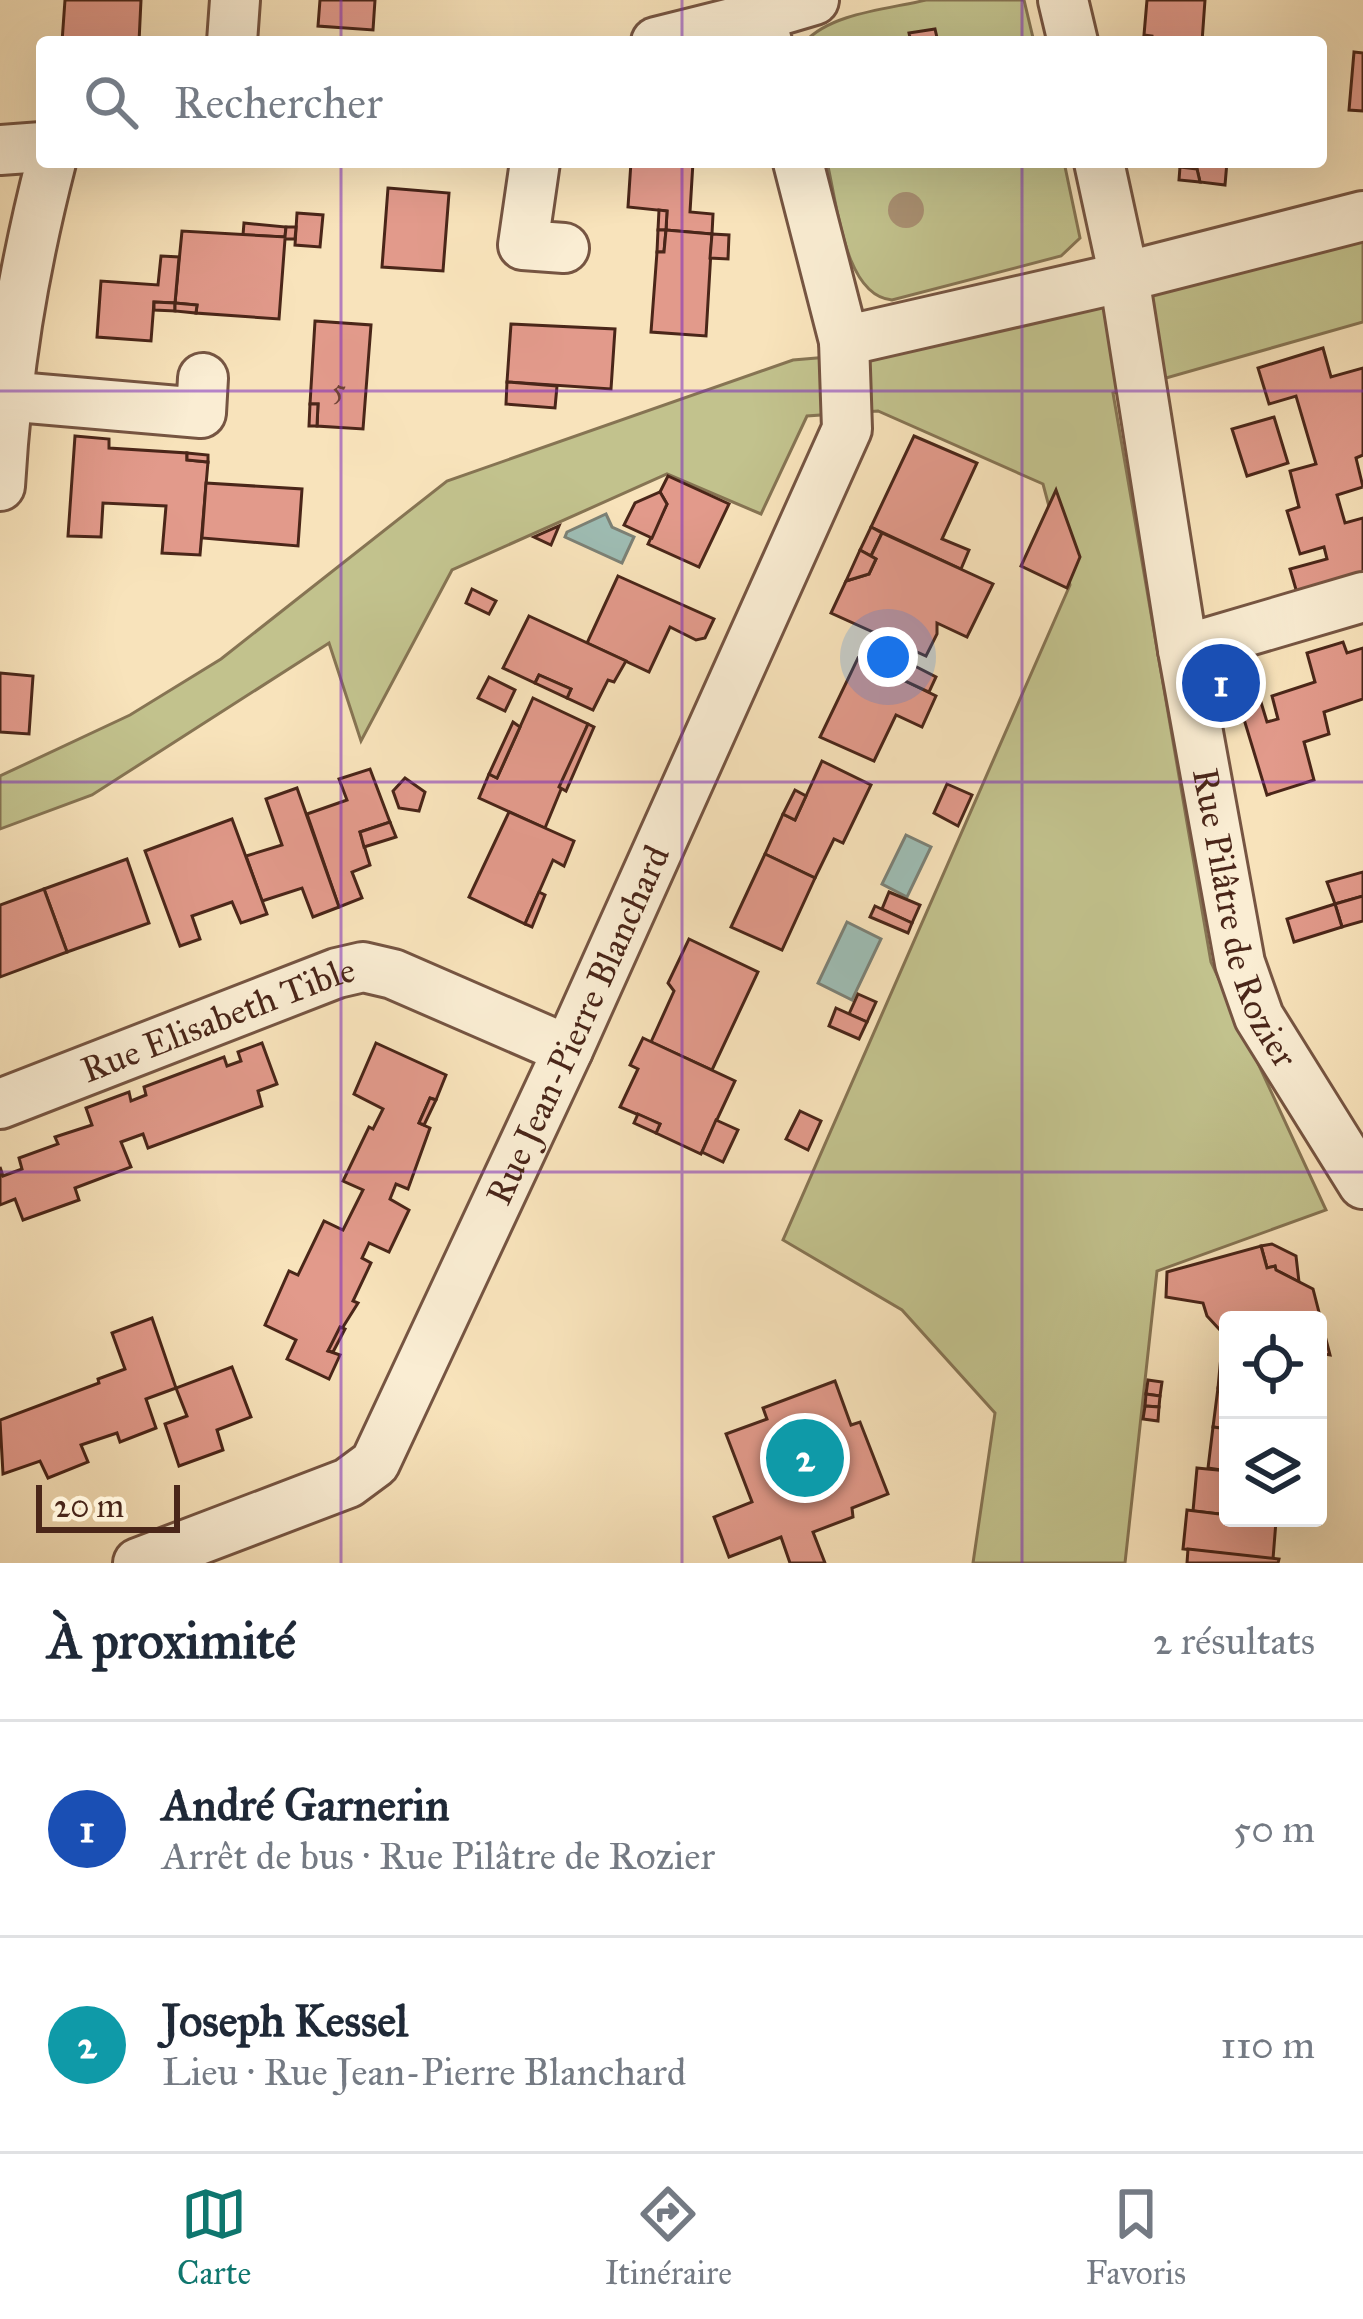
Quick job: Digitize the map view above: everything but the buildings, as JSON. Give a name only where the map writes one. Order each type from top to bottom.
[{"type":"street","points":[[232,36],[235,0]]},
{"type":"street","points":[[706,36],[764,29],[814,0]]},
{"type":"street","points":[[1064,0],[1071,36]]},
{"type":"street","points":[[0,150],[36,147]]},
{"type":"street","points":[[0,486],[5,396],[22,274],[49,168]]},
{"type":"street","points":[[534,168],[523,245],[564,248]]},
{"type":"street","name":"Rue Jean-Pierre Blanchard","points":[[138,1563],[348,1483],[375,1463],[568,1050],[847,430],[844,341],[800,168]]},
{"type":"street","name":"Rue Pilâtre de Rozier","points":[[1100,168],[1124,277],[1240,963],[1259,1017],[1360,1172]]},
{"type":"street","points":[[844,341],[1124,277],[1363,215]]},
{"type":"street","points":[[5,396],[201,413],[203,378]]},
{"type":"street","points":[[1184,650],[1363,597]]},
{"type":"street","name":"Rue Elisabeth Tible","points":[[0,1104],[363,967],[392,974],[568,1050]]},
{"type":"green space","points":[[926,0],[1024,0],[1033,36],[812,36],[845,18]]},
{"type":"green space","points":[[828,168],[1065,168],[1080,238],[1061,256],[892,300],[876,295],[863,282],[839,222]]},
{"type":"green space","points":[[1363,231],[1363,322],[1113,393],[1211,962],[1326,1210],[1157,1271],[1125,1563],[973,1563],[995,1413],[902,1310],[783,1240],[1070,585],[1043,484],[878,411],[807,416],[761,514],[667,474],[452,570],[361,741],[329,643],[92,795],[0,829],[0,776],[130,715],[221,659],[447,481],[793,360],[864,354]]},
{"type":"water","points":[[606,514],[612,527],[634,537],[622,563],[565,537]]},
{"type":"water","points":[[906,835],[931,847],[907,897],[882,884]]},
{"type":"water","points":[[847,922],[881,939],[852,1000],[818,983]]},
{"type":"place","name":"André Garnerin","points":[[1221,683]]},
{"type":"place","name":"Joseph Kessel","points":[[805,1458]]}]
